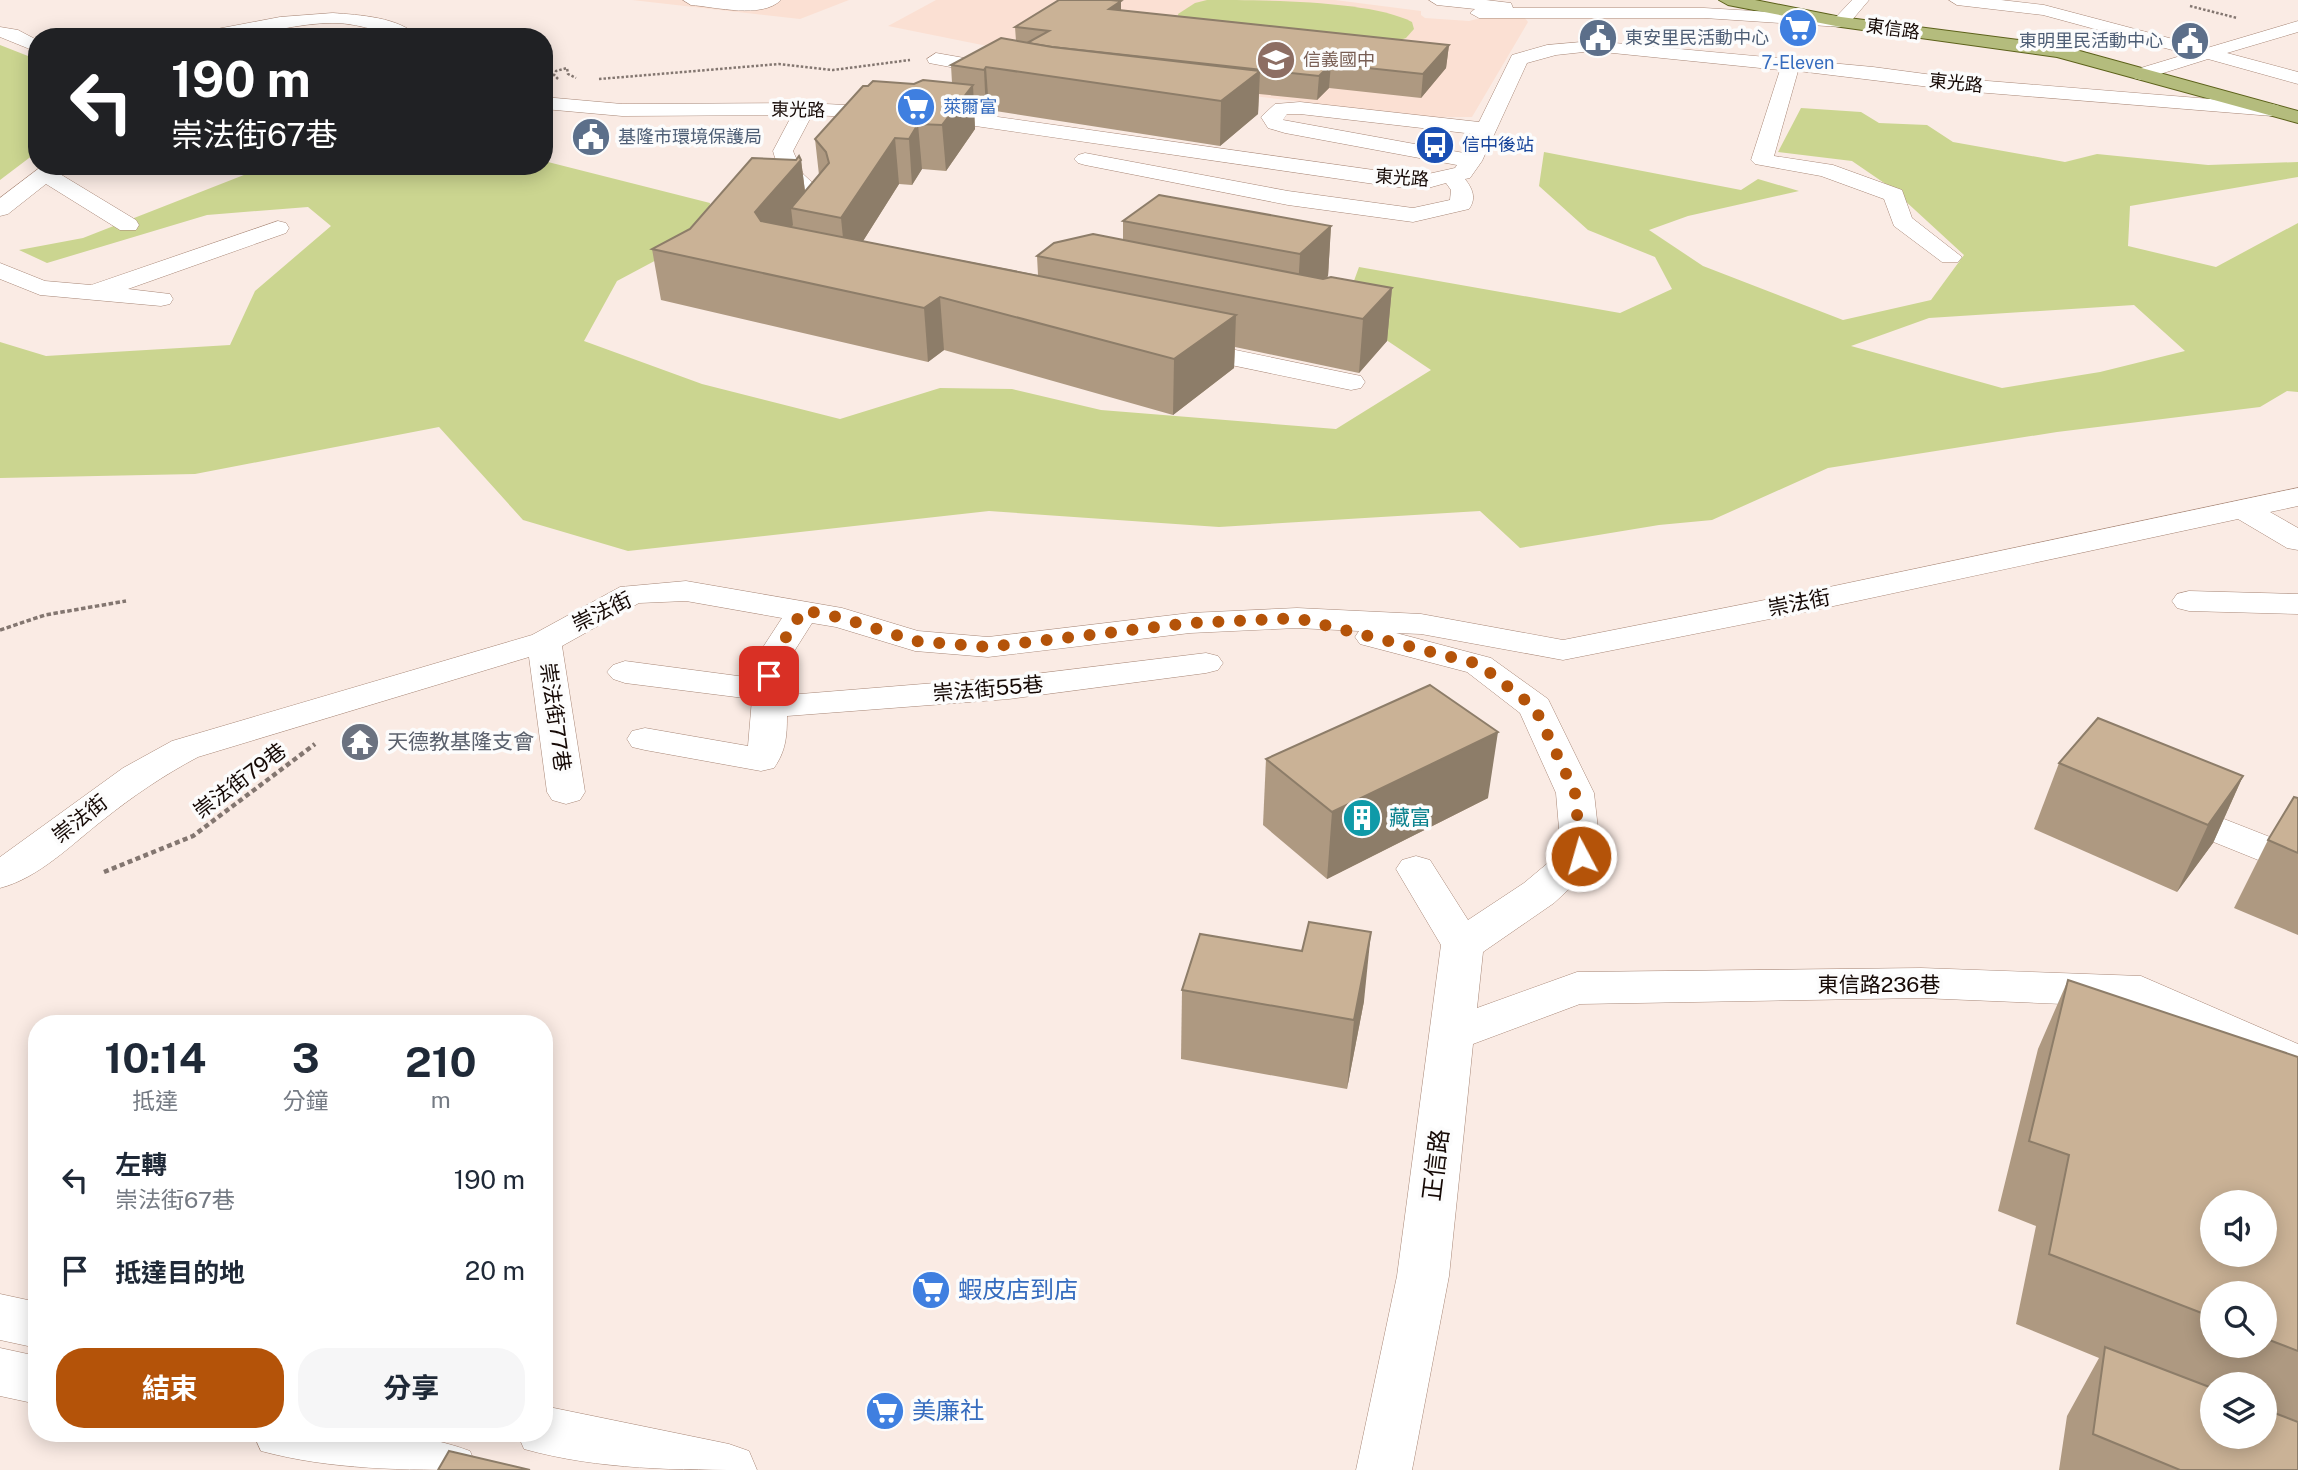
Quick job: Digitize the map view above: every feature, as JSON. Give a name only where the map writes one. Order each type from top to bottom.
[{"type":"main road","points":[[1728,0],[1841,22]]},
{"type":"main road","name":"東信路","points":[[1841,22],[2058,51],[2298,117]]},
{"type":"street","points":[[691,0],[756,5],[773,0]]},
{"type":"street","points":[[1841,22],[1861,0]]},
{"type":"street","points":[[1957,0],[2047,5],[2298,78]]},
{"type":"street","points":[[1437,10],[1448,3],[1519,8],[1542,14]]},
{"type":"street","points":[[2031,47],[2047,5]]},
{"type":"street","name":"東信路","points":[[1437,10],[1466,19],[1478,16],[1479,13],[1542,14],[1708,6],[1841,22]]},
{"type":"street","points":[[256,28],[318,18],[349,17],[380,23],[390,28]]},
{"type":"street","points":[[2141,74],[2298,26]]},
{"type":"street","points":[[0,32],[12,33],[28,42]]},
{"type":"street","name":"東光路","points":[[553,104],[622,110],[805,109],[943,116],[1395,180],[1428,181],[1462,173],[1471,160],[1519,59],[1538,51],[1593,46],[1963,85],[2272,110]]},
{"type":"street","points":[[936,60],[1028,76]]},
{"type":"street","points":[[1790,66],[1762,160],[1825,170],[1894,195],[1902,221],[1951,257]]},
{"type":"street","points":[[1255,105],[1309,108],[1485,129]]},
{"type":"street","points":[[1282,108],[1272,114],[1271,121],[1285,127],[1471,160]]},
{"type":"street","points":[[805,109],[783,151],[789,171],[803,188],[818,198],[821,209],[813,219]]},
{"type":"street","points":[[943,116],[983,137],[1057,154],[1288,198],[1413,215],[1461,204],[1462,190],[1453,177]]},
{"type":"street","points":[[0,209],[44,175]]},
{"type":"street","points":[[58,175],[128,225]]},
{"type":"street","points":[[89,294],[278,228]]},
{"type":"street","points":[[0,270],[40,288],[161,299]]},
{"type":"street","points":[[1164,343],[1351,382]]},
{"type":"street","name":"崇法街","points":[[0,875],[36,854],[140,772],[185,749],[544,642],[632,594],[686,591],[842,618],[915,641],[988,647],[1190,623],[1297,618],[1421,624],[1563,650],[1815,600],[2298,497]]},
{"type":"street","points":[[2241,508],[2298,541]]},
{"type":"street","points":[[2189,601],[2298,604]]},
{"type":"street","points":[[645,739],[761,760],[768,743],[771,661],[803,610]]},
{"type":"street","name":"崇法街","points":[[1297,618],[1479,664],[1535,708],[1575,793],[1581,856],[1539,893],[1462,945]]},
{"type":"street","name":"崇法街77巷","points":[[544,642],[566,792]]},
{"type":"street","name":"崇法街55巷","points":[[625,672],[769,699],[1009,688],[1206,663]]},
{"type":"street","points":[[2142,798],[2288,850]]},
{"type":"street","points":[[1416,869],[1462,945]]},
{"type":"street","name":"正信路","points":[[1384,1470],[1423,1276],[1462,945]]},
{"type":"street","name":"東信路236巷","points":[[1452,1034],[1577,988],[1921,983],[2141,992],[2298,1063]]},
{"type":"street","points":[[0,1317],[28,1323]]},
{"type":"street","points":[[0,1372],[28,1378]]},
{"type":"street","points":[[553,1433],[729,1470]]},
{"type":"street","points":[[322,1442],[450,1470]]},
{"type":"path","points":[[595,79],[779,64],[833,70],[905,60],[936,60]]},
{"type":"path","points":[[584,79],[574,78],[568,74],[567,68],[556,71],[554,75],[567,86],[585,94],[615,100],[622,110]]},
{"type":"path","points":[[0,630],[45,615],[126,601]]},
{"type":"path","name":"崇法街79巷","points":[[104,872],[193,836],[321,740]]},
{"type":"shaded area","points":[[632,0],[849,0],[800,19]]},
{"type":"shaded area","name":"信義國中","points":[[936,0],[1335,0],[1421,11],[1425,18],[1469,21],[1492,15],[1521,13],[1528,22],[1472,117],[1426,117],[1088,76],[1007,50],[888,26]]},
{"type":"green space","points":[[1207,0],[1342,5],[1393,15],[1412,22],[1414,29],[1406,38],[1394,42],[1179,20],[1178,14],[1195,3]]},
{"type":"green space","points":[[0,45],[28,56],[28,159],[0,180]]},
{"type":"green space","points":[[1801,108],[1861,112],[1879,123],[1927,125],[1953,142],[2065,162],[2097,154],[2208,165],[2298,162],[2298,177],[2130,206],[2128,246],[2216,267],[2298,223],[2298,392],[2287,391],[2260,407],[2057,432],[1828,468],[1712,520],[1659,525],[1520,548],[1480,511],[1219,527],[989,511],[628,551],[523,520],[439,427],[195,474],[0,478],[0,342],[46,356],[230,345],[255,291],[331,226],[308,207],[207,215],[47,263],[19,250],[83,238],[244,175],[553,175],[553,163],[710,203],[707,233],[617,281],[584,341],[702,384],[840,419],[940,388],[1012,389],[1101,410],[1336,429],[1431,370],[1343,311],[1359,267],[1620,313],[1672,289],[1655,257],[1588,230],[1539,186],[1544,152],[1741,190],[1758,179],[1799,191],[1688,216],[1649,230],[1703,266],[1843,320],[1931,300],[1964,255],[1890,187],[1852,161],[1778,152]],"holes":[[[2134,305],[2185,351],[2100,372],[2002,388],[1851,346],[1929,318]]]},
{"type":"building","points":[[1059,0],[1121,1],[1109,9],[1449,45],[1423,74],[1331,64],[1319,76],[1027,43],[1049,31],[1015,27]]},
{"type":"building","points":[[1001,38],[1052,47],[1260,71],[1221,101],[986,67],[984,70],[951,65]]},
{"type":"building","points":[[923,80],[973,85],[942,125],[918,124],[909,139],[895,138],[841,218],[791,208],[829,163],[826,152],[815,139],[863,86],[868,86],[873,81],[914,84]]},
{"type":"building","points":[[799,156],[801,160],[755,212],[761,221],[1236,315],[1174,359],[940,297],[924,308],[652,249],[690,229],[752,158],[796,160]]},
{"type":"building","points":[[1159,195],[1331,226],[1300,254],[1123,221]]},
{"type":"building","points":[[1093,234],[1323,279],[1331,277],[1392,288],[1363,319],[1037,256],[1054,243]]},
{"type":"building","points":[[1430,685],[1498,732],[1332,812],[1266,759]]},
{"type":"building","points":[[2098,718],[2243,776],[2208,825],[2059,763]]},
{"type":"building","points":[[2294,797],[2298,798],[2298,853],[2268,840]]},
{"type":"building","points":[[1309,922],[1371,932],[1354,1020],[1182,990],[1200,934],[1302,951]]},
{"type":"building","points":[[2068,980],[2298,1057],[2298,1351],[2277,1343],[2277,1281],[2200,1281],[2200,1312],[2049,1254],[2069,1155],[2029,1141]]},
{"type":"building","points":[[2105,1347],[2200,1383],[2200,1449],[2277,1449],[2277,1414],[2298,1422],[2298,1470],[2180,1470],[2093,1434]]},
{"type":"building","points":[[449,1451],[530,1470],[438,1470]]},
{"type":"place","name":"7-Eleven","points":[[1798,28]]},
{"type":"place","name":"東安里民活動中心","points":[[1598,38]]},
{"type":"place","name":"東明里民活動中心","points":[[2190,41]]},
{"type":"place","name":"信義國中","points":[[1276,60]]},
{"type":"place","name":"萊爾富","points":[[916,107]]},
{"type":"place","name":"基隆市環境保護局","points":[[591,137]]},
{"type":"place","name":"信中後站","points":[[1435,145]]},
{"type":"place","name":"天德教基隆支會","points":[[360,742]]},
{"type":"place","name":"藏富","points":[[1362,818]]},
{"type":"place","name":"蝦皮店到店","points":[[931,1290]]},
{"type":"place","name":"美廉社","points":[[885,1411]]},
{"type":"route","points":[[769,676],[771,661],[803,610],[842,618],[915,641],[988,647],[1190,623],[1297,618],[1479,664],[1535,708],[1575,793],[1581,856]]}]
